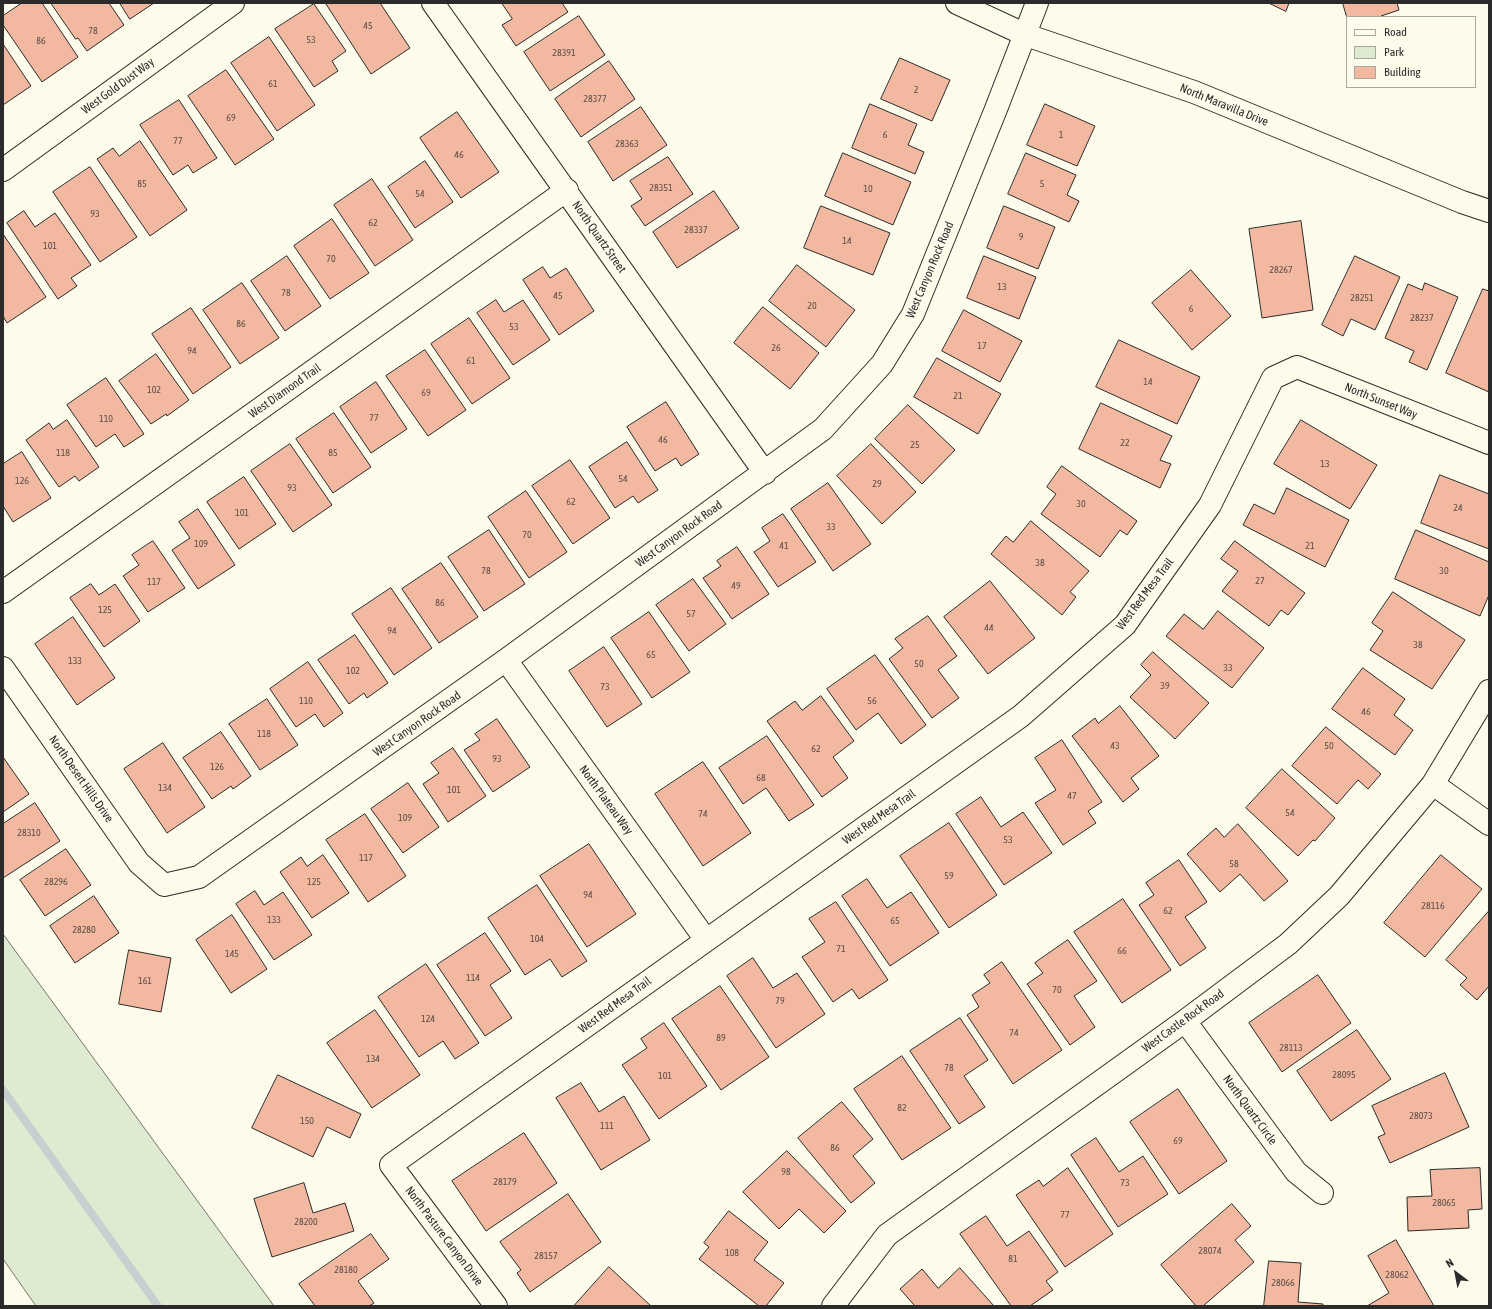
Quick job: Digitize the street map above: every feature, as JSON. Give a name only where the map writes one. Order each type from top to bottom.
[{"type":"street","name":"West Gold Dust Way","points":[[3,170],[233,3]]},
{"type":"street","name":"North Quartz Street","points":[[433,3],[765,473]]},
{"type":"street","name":"North Maravilla Drive","points":[[957,3],[1026,35],[1194,92],[1489,212]]},
{"type":"street","name":"West Canyon Rock Road","points":[[164,885],[199,877],[506,660],[765,473],[823,429],[882,364],[913,314],[1026,35],[1037,3]]},
{"type":"street","name":"West Diamond Trail","points":[[3,592],[566,190]]},
{"type":"street","name":"North Sunset Way","points":[[1273,378],[1297,367],[1489,444]]},
{"type":"street","name":"West Red Mesa Trail","points":[[391,1165],[1021,716],[1124,625],[1210,505],[1273,378]]},
{"type":"street","name":"North Plateau Way","points":[[506,660],[706,940]]},
{"type":"street","name":"North Desert Hills Drive","points":[[3,668],[139,863],[164,885]]},
{"type":"street","name":"West Castle Rock Road","points":[[833,1306],[887,1235],[1185,1021],[1288,944],[1339,896],[1433,784],[1489,691]]},
{"type":"street","points":[[1433,784],[1489,824]]},
{"type":"street","name":"North Quartz Circle","points":[[1185,1021],[1296,1172],[1322,1193]]},
{"type":"street","name":"North Pasture Canyon Drive","points":[[391,1165],[496,1306]]},
{"type":"green space","points":[[3,934],[274,1306],[36,1306],[3,1259]]},
{"type":"building","points":[[22,3],[42,3],[78,57],[42,82],[3,25],[3,16]]},
{"type":"building","points":[[51,3],[109,3],[124,25],[87,51],[78,38],[76,39]]},
{"type":"building","points":[[120,3],[154,3],[130,19]]},
{"type":"building","points":[[380,3],[410,48],[371,74],[326,4]]},
{"type":"building","points":[[502,3],[562,3],[568,12],[516,46],[502,25],[512,19]]},
{"type":"building","points":[[1269,3],[1289,3],[1286,11]]},
{"type":"building","points":[[1343,3],[1397,3],[1399,10],[1381,16],[1347,16]]},
{"type":"building","points":[[314,4],[346,51],[332,61],[338,71],[314,87],[275,29]]},
{"type":"building","points":[[579,16],[605,55],[550,91],[524,52]]},
{"type":"building","points":[[269,37],[315,105],[277,131],[231,63]]},
{"type":"building","points":[[3,44],[31,86],[3,105]]},
{"type":"building","points":[[900,58],[950,80],[932,121],[881,99]]},
{"type":"building","points":[[609,61],[635,99],[581,137],[555,99]]},
{"type":"building","points":[[226,70],[274,139],[235,165],[188,96]]},
{"type":"building","points":[[179,100],[217,158],[193,173],[188,165],[173,175],[140,125]]},
{"type":"building","points":[[870,104],[917,124],[908,145],[924,152],[915,174],[852,148]]},
{"type":"building","points":[[1045,104],[1095,126],[1077,166],[1027,145]]},
{"type":"building","points":[[641,107],[667,145],[613,181],[588,142]]},
{"type":"building","points":[[457,112],[499,172],[461,198],[420,138]]},
{"type":"building","points":[[140,141],[187,210],[150,236],[97,159],[113,148],[119,156]]},
{"type":"building","points":[[843,153],[911,182],[893,225],[825,196]]},
{"type":"building","points":[[1026,153],[1076,175],[1067,195],[1079,201],[1069,222],[1008,194]]},
{"type":"building","points":[[668,157],[693,194],[645,226],[631,206],[642,199],[630,181]]},
{"type":"building","points":[[425,161],[453,202],[415,228],[388,187]]},
{"type":"building","points":[[90,167],[137,237],[100,262],[53,192]]},
{"type":"building","points":[[372,179],[413,240],[375,266],[334,205]]},
{"type":"building","points":[[714,191],[739,228],[677,268],[653,232]]},
{"type":"building","points":[[821,206],[890,233],[873,275],[804,248]]},
{"type":"building","points":[[1004,206],[1055,227],[1038,269],[987,248]]},
{"type":"building","points":[[24,211],[35,227],[55,213],[91,265],[71,278],[77,286],[58,299],[7,223]]},
{"type":"building","points":[[332,219],[369,273],[330,299],[294,246]]},
{"type":"building","points":[[1301,221],[1313,310],[1262,318],[1249,229]]},
{"type":"building","points":[[3,234],[46,297],[7,323],[3,316]]},
{"type":"building","points":[[287,256],[321,306],[285,331],[251,281]]},
{"type":"building","points":[[984,256],[1036,277],[1019,319],[967,298]]},
{"type":"building","points":[[1355,256],[1400,277],[1375,330],[1351,319],[1343,336],[1322,325]]},
{"type":"building","points":[[797,265],[855,310],[826,347],[769,301]]},
{"type":"building","points":[[543,267],[550,278],[566,268],[594,311],[559,335],[523,280]]},
{"type":"building","points":[[1191,270],[1231,316],[1192,350],[1152,303]]},
{"type":"building","points":[[242,283],[279,338],[240,364],[203,310]]},
{"type":"building","points":[[1425,283],[1458,297],[1427,370],[1409,362],[1414,351],[1385,338],[1408,284],[1422,290]]},
{"type":"building","points":[[1483,289],[1489,291],[1489,392],[1446,373]]},
{"type":"building","points":[[496,300],[504,312],[523,300],[550,340],[513,365],[477,313]]},
{"type":"building","points":[[763,307],[819,353],[790,389],[734,343]]},
{"type":"building","points":[[191,308],[231,367],[193,394],[152,334]]},
{"type":"building","points":[[964,310],[1022,341],[1000,382],[942,351]]},
{"type":"building","points":[[469,318],[510,378],[472,404],[431,344]]},
{"type":"building","points":[[1119,340],[1200,377],[1177,424],[1096,387]]},
{"type":"building","points":[[425,350],[466,410],[428,436],[386,376]]},
{"type":"building","points":[[156,354],[189,400],[167,416],[166,414],[151,424],[119,381]]},
{"type":"building","points":[[937,358],[1001,394],[978,434],[914,397]]},
{"type":"building","points":[[106,378],[144,434],[124,447],[115,434],[96,447],[67,405]]},
{"type":"building","points":[[376,382],[407,429],[371,453],[340,407]]},
{"type":"building","points":[[666,402],[699,454],[681,466],[676,458],[655,471],[627,427]]},
{"type":"building","points":[[1101,403],[1172,436],[1160,460],[1171,464],[1160,488],[1079,449]]},
{"type":"building","points":[[908,405],[955,450],[922,484],[875,439]]},
{"type":"building","points":[[334,413],[371,467],[333,493],[296,439]]},
{"type":"building","points":[[67,420],[99,467],[79,481],[75,476],[59,487],[26,440],[49,423],[53,429]]},
{"type":"building","points":[[1301,420],[1377,465],[1350,509],[1274,464]]},
{"type":"building","points":[[627,442],[658,490],[638,503],[633,496],[615,508],[589,467]]},
{"type":"building","points":[[290,444],[332,505],[293,532],[251,471]]},
{"type":"building","points":[[871,444],[916,492],[882,524],[837,476]]},
{"type":"building","points":[[22,452],[51,498],[13,522],[3,506],[3,464]]},
{"type":"building","points":[[570,460],[610,518],[573,544],[532,486]]},
{"type":"building","points":[[1062,466],[1137,521],[1127,535],[1120,530],[1100,557],[1041,514],[1056,494],[1047,487]]},
{"type":"building","points":[[1440,475],[1489,494],[1489,549],[1421,523]]},
{"type":"building","points":[[244,477],[276,524],[239,549],[207,502]]},
{"type":"building","points":[[828,483],[871,544],[833,571],[791,509]]},
{"type":"building","points":[[1287,488],[1349,520],[1325,567],[1243,525],[1254,504],[1274,514]]},
{"type":"building","points":[[526,491],[567,552],[529,578],[488,517]]},
{"type":"building","points":[[198,509],[235,565],[198,589],[172,550],[190,538],[179,522]]},
{"type":"building","points":[[783,514],[816,562],[778,587],[754,552],[770,541],[762,528]]},
{"type":"building","points":[[1031,521],[1089,571],[1070,592],[1076,597],[1062,615],[991,554],[1006,536],[1013,542]]},
{"type":"building","points":[[489,530],[525,584],[484,611],[448,557]]},
{"type":"building","points":[[1416,530],[1489,562],[1489,595],[1480,616],[1395,579]]},
{"type":"building","points":[[153,541],[185,588],[148,612],[123,576],[139,565],[132,555]]},
{"type":"building","points":[[1235,541],[1305,593],[1288,615],[1281,610],[1269,626],[1222,591],[1238,571],[1221,559]]},
{"type":"building","points":[[737,547],[769,594],[732,619],[703,578],[721,566],[717,561]]},
{"type":"building","points":[[441,563],[478,617],[439,643],[402,589]]},
{"type":"building","points":[[693,579],[726,624],[689,651],[656,605]]},
{"type":"building","points":[[990,581],[1035,638],[988,674],[944,617]]},
{"type":"building","points":[[91,584],[99,595],[115,584],[140,621],[104,647],[70,598]]},
{"type":"building","points":[[391,588],[432,648],[394,675],[352,614]]},
{"type":"building","points":[[1393,592],[1465,640],[1432,689],[1370,650],[1383,631],[1372,623]]},
{"type":"building","points":[[1218,611],[1264,648],[1232,688],[1166,636],[1184,614],[1203,629]]},
{"type":"building","points":[[649,612],[690,672],[652,698],[611,638]]},
{"type":"building","points":[[928,616],[957,656],[938,670],[959,698],[932,718],[889,659],[903,648],[895,639]]},
{"type":"building","points":[[73,617],[115,678],[77,705],[35,644]]},
{"type":"building","points":[[355,635],[388,683],[367,698],[364,693],[349,704],[318,660]]},
{"type":"building","points":[[604,647],[642,704],[607,727],[569,671]]},
{"type":"building","points":[[1153,652],[1209,703],[1175,739],[1130,697],[1151,675],[1141,665]]},
{"type":"building","points":[[875,655],[926,725],[901,744],[878,713],[856,730],[827,689]]},
{"type":"building","points":[[308,662],[343,713],[324,727],[315,714],[296,727],[270,689]]},
{"type":"building","points":[[1363,668],[1405,699],[1394,715],[1413,730],[1395,755],[1332,709]]},
{"type":"building","points":[[821,696],[854,741],[833,757],[848,778],[822,797],[767,721],[795,701],[802,710]]},
{"type":"building","points":[[267,699],[298,745],[260,770],[229,724]]},
{"type":"building","points":[[1120,706],[1159,756],[1131,778],[1139,789],[1123,802],[1072,736],[1095,718],[1098,723]]},
{"type":"building","points":[[497,719],[530,767],[493,792],[464,750],[480,740],[475,734]]},
{"type":"building","points":[[1326,727],[1381,774],[1368,789],[1358,780],[1337,804],[1292,766]]},
{"type":"building","points":[[221,732],[251,776],[233,789],[231,786],[212,799],[183,758]]},
{"type":"building","points":[[767,736],[814,805],[789,821],[766,788],[743,804],[719,768]]},
{"type":"building","points":[[1062,740],[1102,802],[1088,811],[1096,823],[1063,845],[1035,803],[1056,790],[1035,758]]},
{"type":"building","points":[[163,743],[205,807],[167,833],[124,769]]},
{"type":"building","points":[[453,748],[486,796],[448,822],[423,784],[439,773],[431,763]]},
{"type":"building","points":[[3,757],[29,794],[3,812]]},
{"type":"building","points":[[703,762],[751,833],[703,866],[655,794]]},
{"type":"building","points":[[1282,769],[1335,818],[1315,841],[1313,840],[1298,856],[1246,808]]},
{"type":"building","points":[[408,783],[439,827],[403,853],[371,809]]},
{"type":"building","points":[[981,797],[1001,827],[1023,812],[1052,853],[1004,885],[956,814]]},
{"type":"building","points":[[35,803],[60,841],[3,878],[3,824]]},
{"type":"building","points":[[365,814],[406,876],[368,902],[326,840]]},
{"type":"building","points":[[949,823],[997,895],[949,928],[900,856]]},
{"type":"building","points":[[1238,824],[1288,881],[1264,901],[1240,874],[1220,892],[1187,854],[1216,828],[1224,837]]},
{"type":"building","points":[[589,844],[636,914],[587,947],[540,876]]},
{"type":"building","points":[[66,849],[91,885],[45,916],[20,880]]},
{"type":"building","points":[[323,855],[349,893],[312,918],[280,872],[301,857],[307,866]]},
{"type":"building","points":[[1441,855],[1482,889],[1425,957],[1384,923]]},
{"type":"building","points":[[1179,860],[1207,902],[1185,917],[1206,948],[1180,966],[1139,905],[1154,895],[1146,883]]},
{"type":"building","points":[[867,879],[887,908],[911,892],[939,933],[890,966],[842,896]]},
{"type":"building","points":[[537,885],[587,961],[562,977],[550,959],[525,975],[488,918]]},
{"type":"building","points":[[255,891],[264,905],[283,892],[312,935],[274,960],[236,904]]},
{"type":"building","points":[[94,896],[119,933],[75,963],[50,926]]},
{"type":"building","points":[[1123,899],[1171,970],[1122,1003],[1074,932]]},
{"type":"building","points":[[836,902],[888,980],[859,999],[852,989],[833,1002],[802,957],[825,942],[809,919]]},
{"type":"building","points":[[1489,911],[1489,986],[1477,1000],[1460,985],[1467,978],[1446,960]]},
{"type":"building","points":[[232,915],[267,969],[231,993],[196,940]]},
{"type":"building","points":[[485,933],[511,971],[490,985],[512,1018],[485,1036],[437,965]]},
{"type":"building","points":[[1068,940],[1097,981],[1074,996],[1095,1027],[1070,1045],[1027,984],[1043,973],[1035,963]]},
{"type":"building","points":[[129,950],[171,958],[161,1012],[119,1004]]},
{"type":"building","points":[[753,958],[773,988],[797,973],[825,1014],[776,1048],[727,976]]},
{"type":"building","points":[[1002,962],[1062,1050],[1013,1084],[967,1015],[979,1007],[972,995],[990,983],[984,975]]},
{"type":"building","points":[[426,964],[479,1043],[455,1059],[443,1041],[419,1057],[378,997]]},
{"type":"building","points":[[1318,975],[1351,1023],[1282,1072],[1249,1023]]},
{"type":"building","points":[[720,986],[769,1057],[721,1090],[672,1019]]},
{"type":"building","points":[[375,1010],[420,1075],[372,1108],[327,1043]]},
{"type":"building","points":[[960,1018],[988,1060],[964,1076],[985,1107],[959,1124],[910,1051]]},
{"type":"building","points":[[664,1023],[707,1086],[659,1119],[622,1065],[647,1048],[641,1039]]},
{"type":"building","points":[[1357,1030],[1391,1079],[1331,1121],[1297,1071]]},
{"type":"building","points":[[902,1056],[951,1128],[902,1160],[854,1089]]},
{"type":"building","points":[[1445,1073],[1469,1127],[1390,1163],[1378,1137],[1385,1134],[1372,1106]]},
{"type":"building","points":[[278,1075],[361,1114],[350,1138],[327,1127],[313,1157],[252,1128]]},
{"type":"building","points":[[581,1083],[599,1112],[624,1096],[650,1140],[601,1170],[556,1098]]},
{"type":"building","points":[[1178,1089],[1227,1161],[1179,1194],[1130,1122]]},
{"type":"building","points":[[842,1102],[873,1139],[853,1156],[875,1183],[851,1203],[798,1138]]},
{"type":"building","points":[[524,1133],[557,1183],[486,1231],[452,1181]]},
{"type":"building","points":[[1096,1138],[1119,1172],[1143,1156],[1168,1194],[1118,1227],[1071,1155]]},
{"type":"building","points":[[787,1151],[846,1211],[824,1233],[799,1209],[779,1229],[743,1192]]},
{"type":"building","points":[[1068,1168],[1113,1234],[1065,1267],[1016,1195],[1039,1180],[1043,1186]]},
{"type":"building","points":[[1480,1168],[1482,1209],[1468,1210],[1469,1228],[1408,1231],[1407,1197],[1432,1196],[1430,1170]]},
{"type":"building","points":[[304,1183],[313,1213],[345,1203],[354,1231],[272,1257],[254,1199]]},
{"type":"building","points":[[568,1194],[601,1242],[530,1292],[517,1273],[521,1270],[500,1242]]},
{"type":"building","points":[[1232,1204],[1251,1226],[1235,1240],[1254,1262],[1203,1306],[1196,1306],[1161,1265]]},
{"type":"building","points":[[729,1211],[768,1242],[754,1260],[784,1283],[766,1306],[759,1306],[699,1259],[709,1247],[704,1243]]},
{"type":"building","points":[[986,1216],[1007,1246],[1029,1231],[1058,1272],[1046,1281],[1053,1290],[1030,1306],[1011,1306],[960,1234]]},
{"type":"building","points":[[371,1234],[389,1259],[358,1281],[374,1303],[369,1306],[315,1306],[299,1284]]},
{"type":"building","points":[[1396,1240],[1434,1306],[1367,1306],[1389,1293],[1368,1256]]},
{"type":"building","points":[[1269,1261],[1301,1263],[1298,1302],[1323,1304],[1323,1306],[1264,1306]]},
{"type":"building","points":[[609,1267],[651,1306],[574,1306]]},
{"type":"building","points":[[960,1268],[994,1306],[915,1306],[900,1289],[922,1269],[938,1288]]},
{"type":"waterway","points":[[3,1090],[158,1306]]}]
